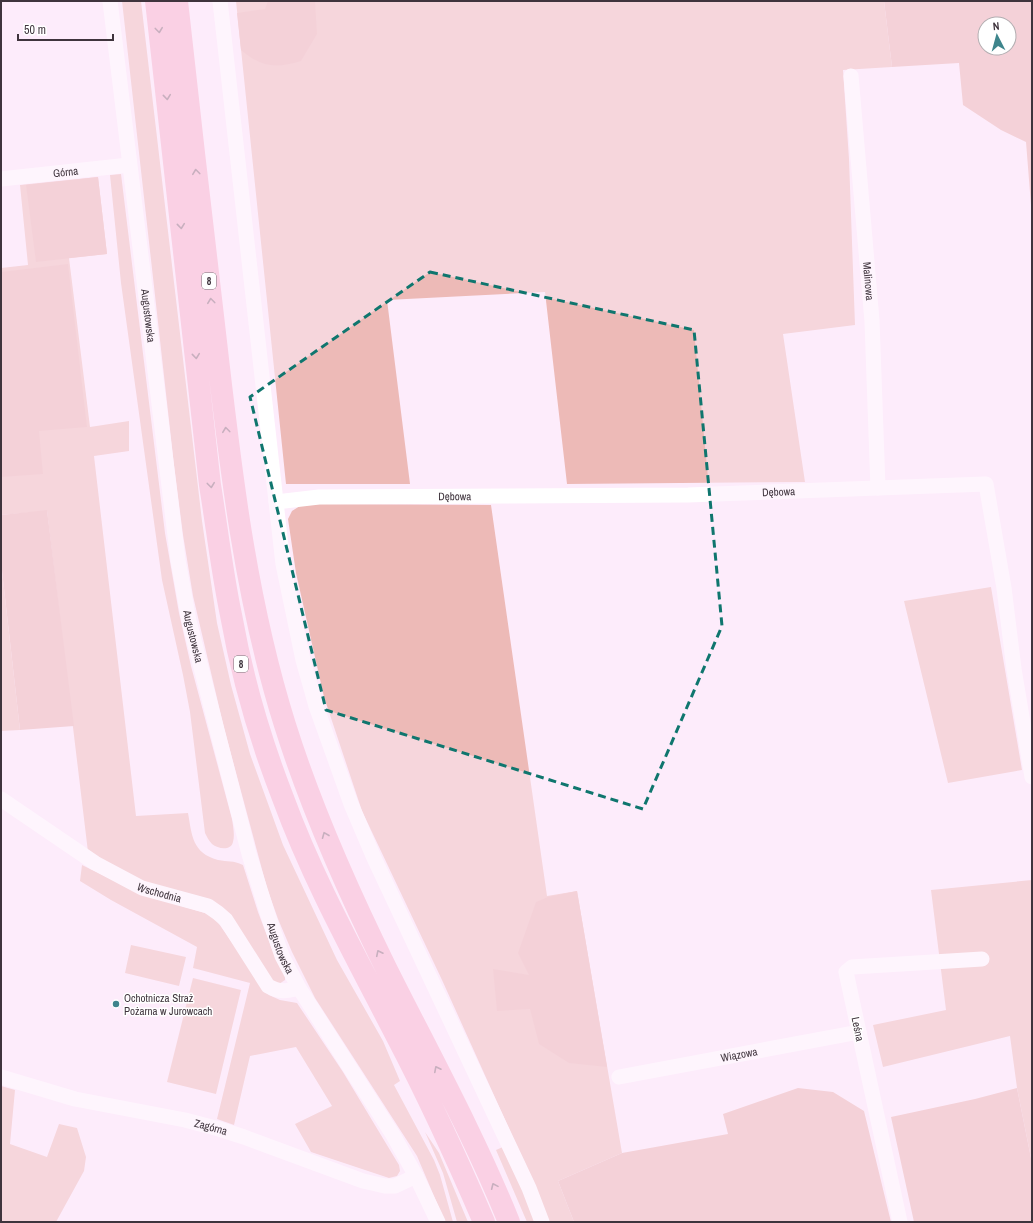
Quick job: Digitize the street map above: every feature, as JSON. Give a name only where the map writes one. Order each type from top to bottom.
[{"type":"highway","name":"8","points":[[156,1],[212,499],[231,616],[252,707],[282,797],[307,858],[343,933],[426,1095],[454,1153],[484,1222]]},
{"type":"highway","name":"8","points":[[177,1],[224,419],[237,511],[255,606],[274,687],[313,806],[341,872],[385,967],[473,1139],[509,1222]]},
{"type":"street","name":"Augustowska","points":[[110,1],[174,537],[189,621],[249,854],[282,956],[299,988],[393,1135],[416,1176],[438,1222]]},
{"type":"street","points":[[220,1],[283,564],[303,660],[316,706],[351,804],[374,858],[529,1188],[542,1222]]},
{"type":"street","name":"Malinowa","points":[[852,76],[872,321],[878,488]]},
{"type":"street","name":"Górna","points":[[1,179],[129,165]]},
{"type":"street","name":"Dębowa","points":[[276,502],[319,497],[688,496],[986,484],[1004,588],[1014,669],[1032,777]]},
{"type":"street","name":"Wschodnia","points":[[1,799],[95,863],[142,888],[208,906],[226,920],[268,986],[276,991],[283,992],[299,988]]},
{"type":"street","name":"Leśna","points":[[900,1222],[846,972],[852,967],[982,959]]},
{"type":"street","name":"Wiązowa","points":[[619,1077],[859,1032]]},
{"type":"street","name":"Zagórna","points":[[1,1077],[75,1099],[177,1119],[219,1129],[363,1181],[385,1186],[394,1186],[416,1176]]},
{"type":"highlighted area","points":[[430,272],[694,330],[722,626],[643,809],[326,710],[250,397]]},
{"type":"shaded area","points":[[122,1],[141,1],[202,521],[217,623],[231,685],[250,754],[283,845],[337,960],[383,1041],[400,1081],[394,1085],[434,1160],[440,1175],[453,1222],[445,1222],[417,1156],[315,998],[292,952],[267,888],[224,728],[193,596],[183,535]]},
{"type":"shaded area","points":[[236,1],[884,1],[892,67],[843,70],[849,159],[855,325],[783,334],[805,482],[567,484],[545,292],[387,300],[410,484],[286,484]]},
{"type":"shaded area","points":[[268,1],[315,1],[317,34],[301,61],[276,66],[269,65],[255,60],[241,50],[237,13],[265,9]]},
{"type":"shaded area","points":[[884,1],[1032,1],[1032,218],[1026,142],[1001,130],[963,105],[959,63],[892,67]]},
{"type":"shaded area","points":[[121,174],[165,533],[179,613],[191,666],[232,819],[234,839],[232,845],[227,848],[221,848],[212,844],[205,833],[190,712],[162,580],[121,283],[110,175]]},
{"type":"shaded area","points":[[98,177],[107,254],[69,258],[90,427],[129,421],[129,451],[94,456],[136,816],[188,813],[192,836],[198,848],[203,853],[218,860],[243,865],[272,949],[285,976],[285,980],[279,984],[273,982],[236,924],[146,883],[88,852],[47,511],[1,515],[1,268],[28,265],[20,185]]},
{"type":"shaded area","points":[[98,177],[107,254],[36,262],[26,185]]},
{"type":"shaded area","points":[[68,264],[87,427],[39,431],[43,474],[1,477],[1,272]]},
{"type":"shaded area","points":[[303,504],[491,505],[547,896],[577,891],[622,1153],[558,1181],[574,1222],[549,1222],[538,1193],[442,980],[362,811],[324,697],[296,573],[288,519],[292,511]]},
{"type":"shaded area","points":[[47,510],[74,726],[20,730],[1,562],[1,515]]},
{"type":"shaded area","points":[[1,562],[20,730],[1,731]]},
{"type":"shaded area","points":[[991,587],[1022,770],[948,783],[904,601]]},
{"type":"shaded area","points":[[82,865],[139,893],[208,914],[217,921],[269,995],[280,1000],[297,1003],[343,1072],[399,1165],[400,1171],[397,1176],[389,1178],[311,1152],[295,1124],[332,1106],[296,1047],[250,1056],[234,1125],[217,1119],[250,983],[193,968],[197,947],[111,900],[80,881]]},
{"type":"shaded area","points":[[1032,880],[1032,1163],[1017,1088],[1010,1036],[883,1067],[873,1025],[946,1010],[931,890]]},
{"type":"shaded area","points":[[577,891],[607,1067],[569,1063],[539,1044],[530,1009],[497,1011],[493,969],[529,975],[518,953],[536,902],[548,897]]},
{"type":"shaded area","points":[[131,945],[186,957],[179,986],[125,973]]},
{"type":"shaded area","points":[[193,978],[241,990],[216,1094],[167,1082]]},
{"type":"shaded area","points":[[1,1086],[15,1090],[10,1144],[47,1157],[59,1124],[77,1128],[86,1157],[84,1171],[56,1222],[1,1222]]},
{"type":"shaded area","points":[[798,1088],[833,1092],[864,1111],[891,1222],[574,1222],[558,1181],[622,1153],[728,1134],[723,1114]]},
{"type":"shaded area","points":[[1017,1088],[1032,1163],[1032,1222],[914,1222],[891,1117],[975,1099]]},
{"type":"shaded area","points":[[425,1132],[439,1153],[468,1222],[457,1222],[443,1173]]},
{"type":"shaded area","points":[[505,1146],[537,1222],[527,1222],[496,1150]]},
{"type":"place","name":"Ochotnicza Straż Pożarna w Jurowcach","points":[[116,1004]]}]
